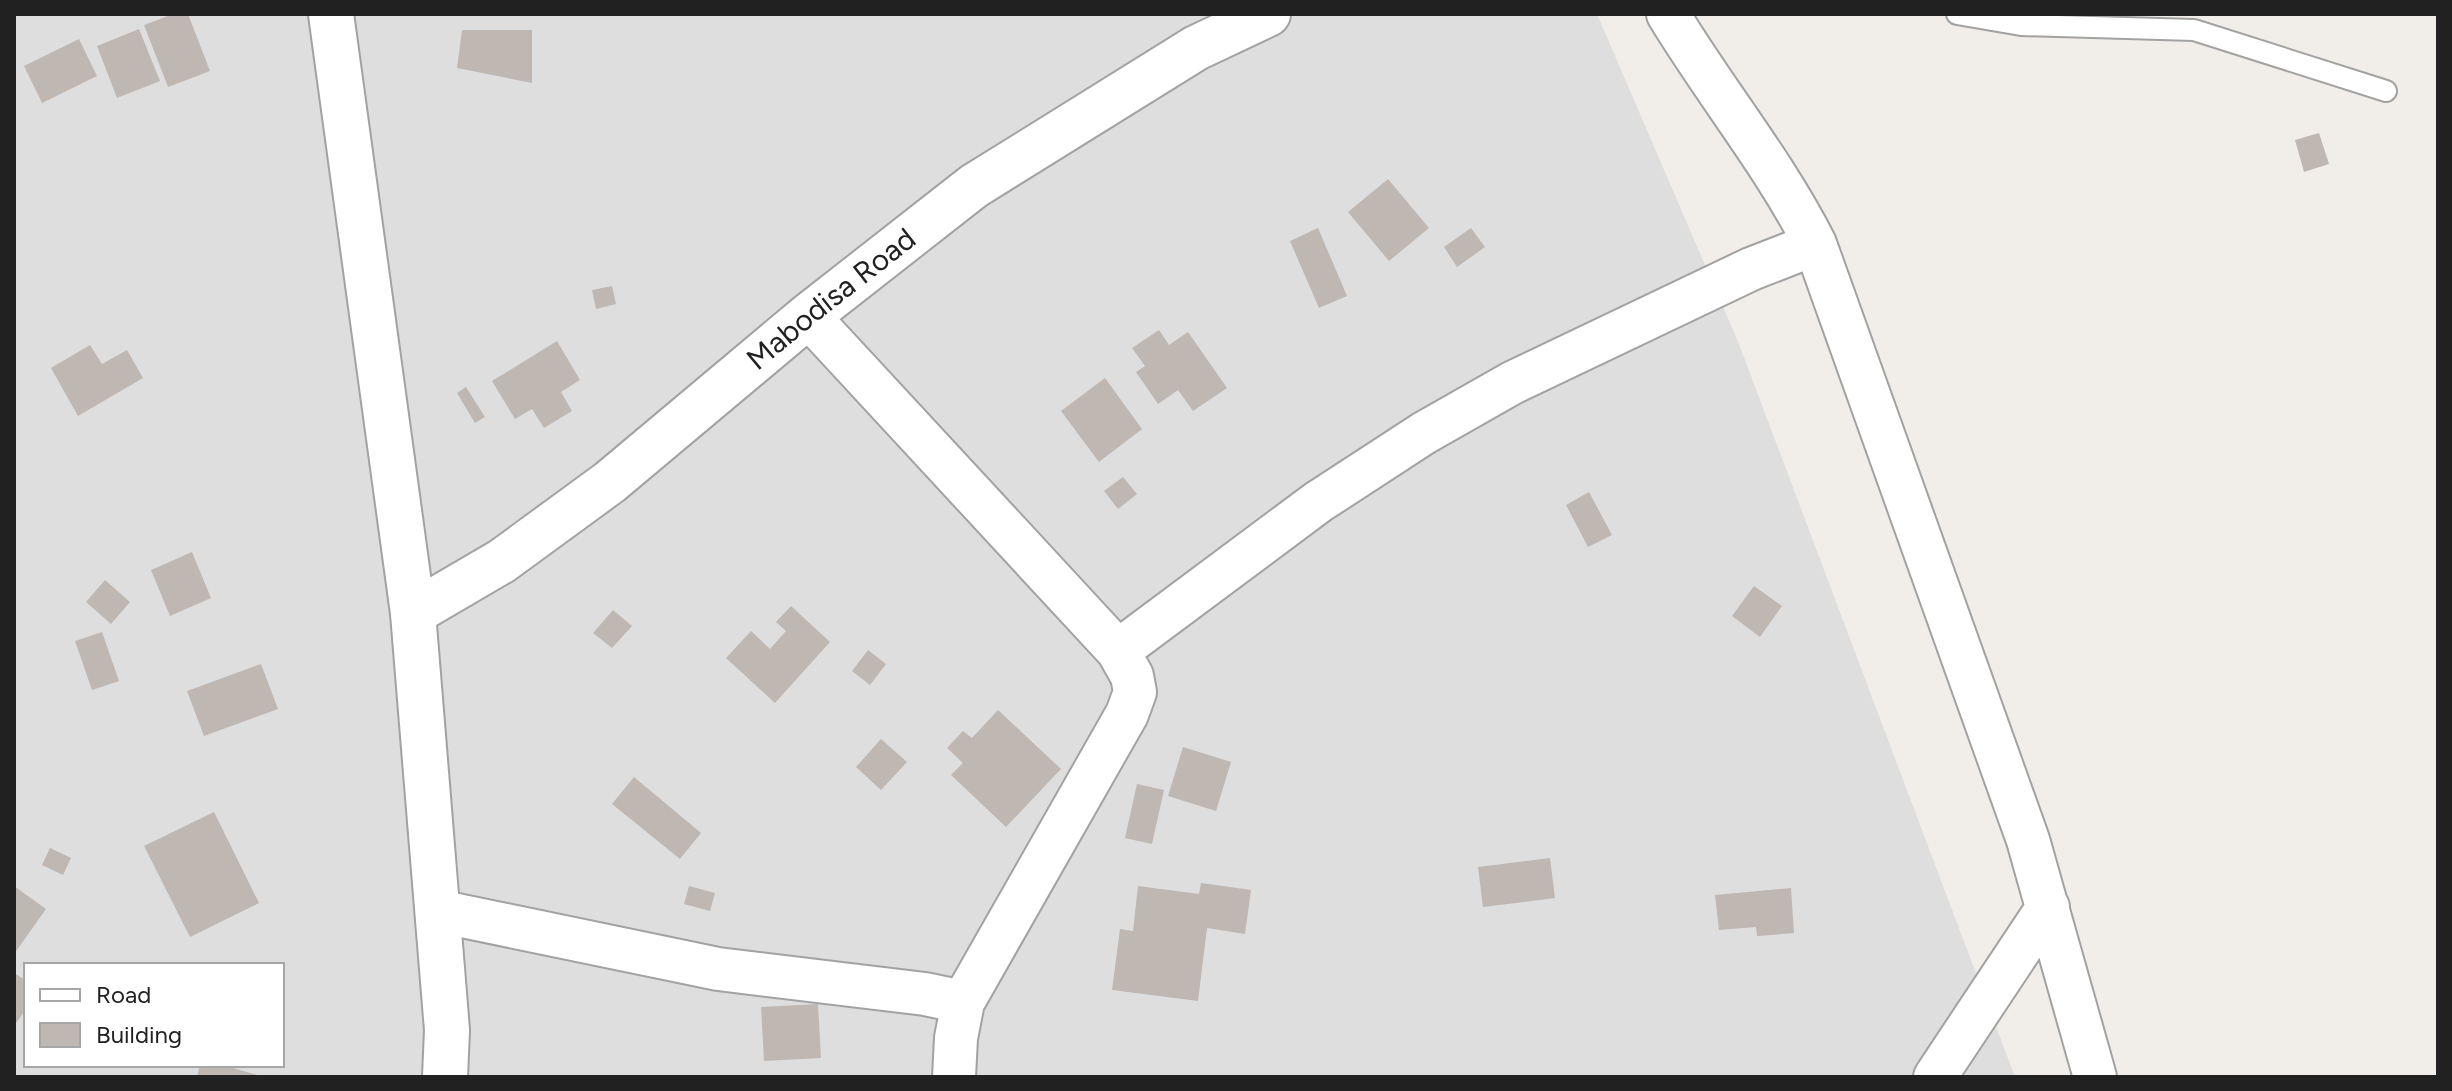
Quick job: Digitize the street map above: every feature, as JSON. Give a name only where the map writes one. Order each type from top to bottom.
[{"type":"street","points":[[331,14],[413,613],[447,1030],[445,1077]]},
{"type":"street","name":"Mabodisa Road","points":[[413,613],[502,561],[610,482],[808,316],[974,186],[1196,48],[1268,14]]},
{"type":"street","points":[[1668,14],[1724,102],[1792,199],[1815,244],[2028,840],[2095,1077]]},
{"type":"street","points":[[1118,651],[1318,502],[1424,433],[1512,383],[1751,269],[1815,244]]},
{"type":"street","points":[[808,316],[1118,651],[1132,676],[1135,692],[1127,714],[963,1002],[956,1038],[954,1077]]},
{"type":"street","points":[[1935,1077],[2048,907]]},
{"type":"street","points":[[438,911],[718,969],[925,994],[963,1002]]},
{"type":"street","points":[[447,1030],[461,1077]]},
{"type":"lane","points":[[1957,14],[2021,25],[2194,30],[2386,91]]},
{"type":"shaded area","points":[[14,14],[1597,14],[1739,344],[2015,1077],[14,1077]]},
{"type":"building","points":[[173,14],[188,14],[210,71],[168,87],[144,25]]},
{"type":"building","points":[[139,29],[160,81],[117,98],[97,46]]},
{"type":"building","points":[[462,30],[532,30],[532,83],[457,68]]},
{"type":"building","points":[[79,39],[97,76],[42,103],[24,66]]},
{"type":"building","points":[[2319,133],[2329,164],[2304,172],[2295,140]]},
{"type":"building","points":[[1388,179],[1429,228],[1389,261],[1348,212]]},
{"type":"building","points":[[1318,228],[1347,296],[1319,308],[1290,241]]},
{"type":"building","points":[[1471,228],[1485,247],[1457,267],[1444,247]]},
{"type":"building","points":[[612,286],[616,304],[596,309],[592,290]]},
{"type":"building","points":[[1159,330],[1169,345],[1188,332],[1227,388],[1193,411],[1178,390],[1158,404],[1136,372],[1145,366],[1132,348]]},
{"type":"building","points":[[557,341],[580,380],[561,392],[572,411],[544,428],[532,409],[515,419],[492,381]]},
{"type":"building","points":[[90,345],[102,364],[127,350],[143,378],[78,416],[51,368]]},
{"type":"building","points":[[1105,378],[1142,429],[1099,462],[1061,411]]},
{"type":"building","points":[[466,387],[485,417],[475,423],[457,393]]},
{"type":"building","points":[[1123,477],[1137,494],[1118,509],[1104,491]]},
{"type":"building","points":[[1589,492],[1612,535],[1588,547],[1566,505]]},
{"type":"building","points":[[192,552],[211,598],[170,616],[151,570]]},
{"type":"building","points":[[105,580],[130,602],[111,624],[86,602]]},
{"type":"building","points":[[1754,586],[1782,606],[1760,637],[1732,616]]},
{"type":"building","points":[[791,606],[830,642],[775,703],[726,658],[751,631],[770,649],[786,631],[776,622]]},
{"type":"building","points":[[613,610],[632,626],[612,648],[593,633]]},
{"type":"building","points":[[102,632],[119,681],[92,690],[75,641]]},
{"type":"building","points":[[868,650],[886,664],[870,685],[852,671]]},
{"type":"building","points":[[261,664],[278,709],[204,736],[187,691]]},
{"type":"building","points":[[998,710],[1061,769],[1006,827],[951,775],[963,763],[947,748],[963,731],[972,738]]},
{"type":"building","points":[[881,739],[907,762],[881,790],[856,767]]},
{"type":"building","points":[[1183,747],[1231,762],[1216,811],[1168,796]]},
{"type":"building","points":[[634,777],[701,833],[680,859],[612,804]]},
{"type":"building","points":[[1137,784],[1164,790],[1152,844],[1125,838]]},
{"type":"building","points":[[214,812],[259,903],[190,937],[144,846]]},
{"type":"building","points":[[50,848],[71,858],[63,875],[42,865]]},
{"type":"building","points":[[1550,858],[1555,898],[1483,907],[1478,867]]},
{"type":"building","points":[[1201,883],[1251,890],[1245,934],[1207,928],[1198,1001],[1112,990],[1120,929],[1133,931],[1138,886],[1199,894]]},
{"type":"building","points":[[14,886],[46,909],[14,954]]},
{"type":"building","points":[[689,886],[715,893],[710,911],[684,904]]},
{"type":"building","points":[[1791,888],[1794,933],[1757,936],[1756,927],[1719,930],[1715,895]]},
{"type":"building","points":[[16,974],[24,980],[24,1012],[14,1026]]},
{"type":"building","points":[[818,1004],[821,1058],[764,1061],[761,1007]]},
{"type":"building","points":[[200,1067],[230,1067],[264,1077],[197,1077]]}]
